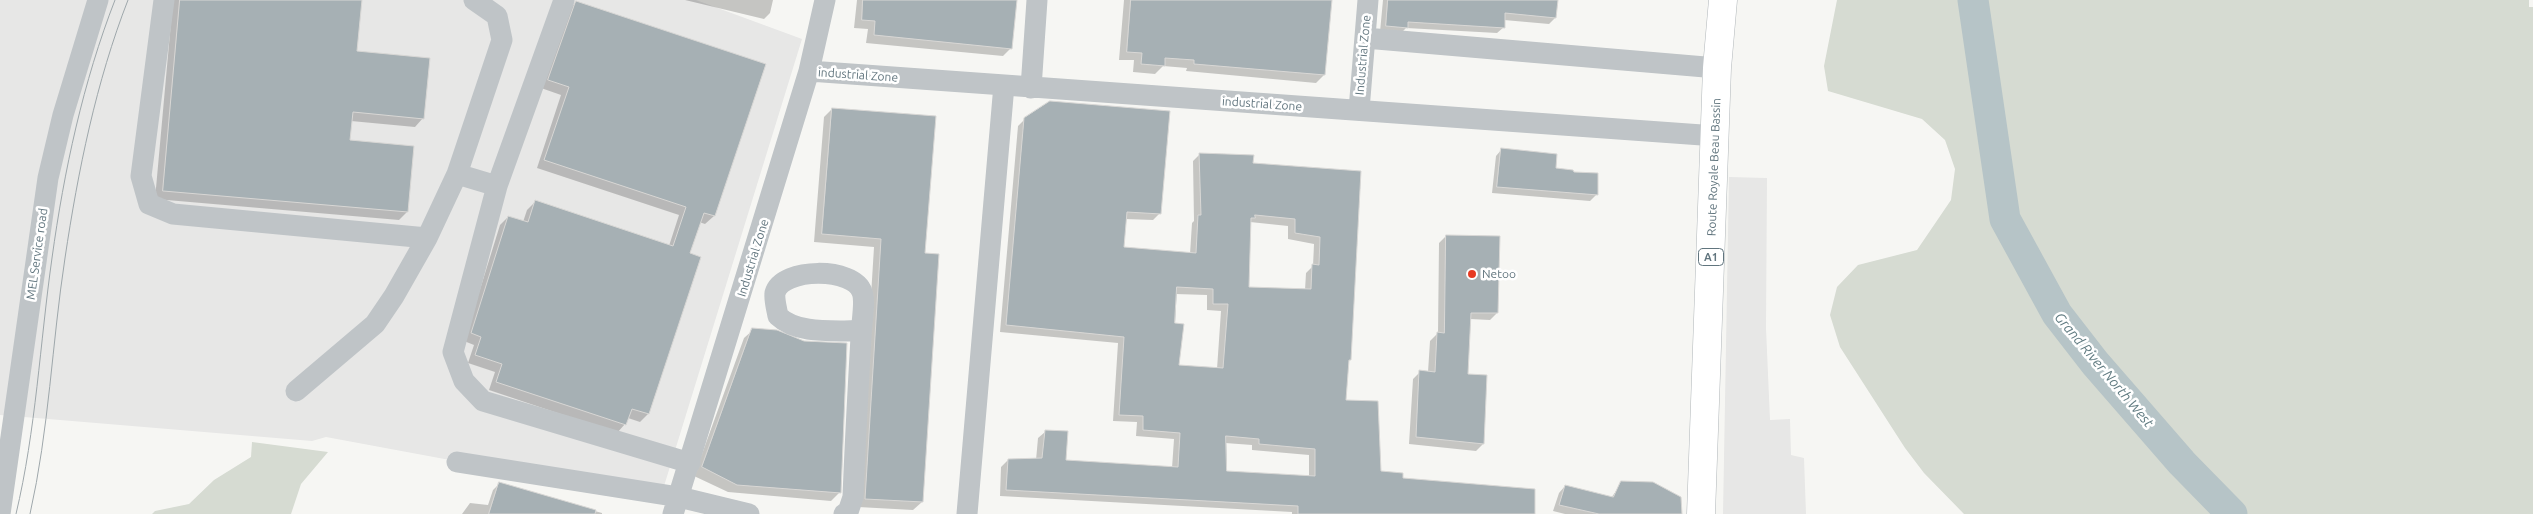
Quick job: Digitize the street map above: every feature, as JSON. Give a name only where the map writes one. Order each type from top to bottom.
[{"type":"main road","name":"Route Royale Beau Bassin","points":[[1701,514],[1717,68],[1723,0]]},
{"type":"street","name":"MEL Service road","points":[[0,514],[48,178],[63,115],[98,0]]},
{"type":"street","points":[[164,0],[141,176],[149,204],[173,214],[427,238]]},
{"type":"street","points":[[296,391],[374,324],[394,296],[427,238],[457,174],[502,40],[497,16],[474,0]]},
{"type":"street","points":[[564,0],[497,186],[453,352],[464,381],[483,401],[690,463]]},
{"type":"street","name":"Industrial Zone","points":[[676,506],[809,71],[825,0]]},
{"type":"street","points":[[1031,88],[1037,0]]},
{"type":"street","name":"Industrial Zone","points":[[1359,110],[1368,0]]},
{"type":"street","points":[[1365,38],[1717,68]]},
{"type":"street","name":"industrial Zone","points":[[809,71],[1716,136]]},
{"type":"street","points":[[967,514],[1004,85]]},
{"type":"street","points":[[457,174],[497,186]]},
{"type":"street","points":[[844,514],[848,512],[853,497],[861,331]]},
{"type":"street","points":[[457,462],[676,506],[749,514]]},
{"type":"shaded area","points":[[0,0],[696,0],[802,39],[660,499],[326,437],[312,441],[0,415]]},
{"type":"shaded area","points":[[1837,0],[2529,0],[2529,7],[2533,7],[2533,514],[1964,514],[1924,473],[1905,448],[1840,347],[1830,315],[1837,287],[1858,265],[1917,250],[1951,200],[1955,169],[1945,140],[1922,119],[1828,91],[1824,66]]},
{"type":"shaded area","points":[[1729,177],[1767,178],[1766,328],[1770,420],[1790,419],[1791,455],[1804,458],[1806,514],[1723,514]]},
{"type":"shaded area","points":[[252,442],[328,452],[301,484],[291,514],[152,514],[155,511],[189,504],[214,480],[251,457]]},
{"type":"building","points":[[180,0],[362,0],[357,51],[430,58],[424,119],[353,112],[350,140],[414,146],[408,212],[163,191]]},
{"type":"building","points":[[863,0],[1017,0],[1012,49],[874,35],[875,21],[862,20]]},
{"type":"building","points":[[1131,0],[1332,0],[1325,75],[1194,64],[1194,60],[1165,58],[1165,66],[1141,64],[1142,53],[1127,52]]},
{"type":"building","points":[[1388,0],[1558,0],[1556,18],[1505,13],[1505,28],[1408,22],[1408,28],[1386,26]]},
{"type":"building","points":[[576,1],[766,64],[715,216],[704,213],[690,253],[701,257],[649,414],[632,409],[626,425],[496,382],[502,364],[475,355],[481,337],[471,333],[508,216],[528,222],[535,200],[673,246],[686,207],[544,160],[569,87],[548,80]]},
{"type":"building","points":[[1050,101],[1170,111],[1161,214],[1127,212],[1124,247],[1196,253],[1198,215],[1201,215],[1199,153],[1254,155],[1253,163],[1361,171],[1351,360],[1349,360],[1346,400],[1378,401],[1381,471],[1403,473],[1403,478],[1535,489],[1535,514],[1298,514],[1298,506],[1006,490],[1008,459],[1042,458],[1045,430],[1068,431],[1066,460],[1178,467],[1180,433],[1143,430],[1143,416],[1119,415],[1124,337],[1006,325],[1024,118]],"holes":[[[1255,215],[1295,219],[1295,233],[1320,237],[1319,265],[1312,264],[1311,289],[1249,287],[1251,218],[1255,218]],[[1177,287],[1213,289],[1213,304],[1228,304],[1223,368],[1179,365],[1184,324],[1175,323]],[[1226,436],[1259,439],[1259,444],[1315,449],[1315,476],[1227,471]]]},
{"type":"building","points":[[832,108],[936,116],[925,253],[939,254],[923,502],[865,499],[881,239],[822,234]]},
{"type":"building","points":[[1501,148],[1557,154],[1556,168],[1573,170],[1574,172],[1598,173],[1598,195],[1497,187]]},
{"type":"building","points":[[1446,235],[1500,236],[1498,313],[1471,313],[1468,374],[1487,375],[1484,444],[1416,437],[1419,370],[1435,372],[1437,332],[1444,333]]},
{"type":"building","points":[[752,328],[777,330],[804,341],[847,343],[841,493],[737,485],[702,467]]},
{"type":"building","points":[[1621,481],[1653,482],[1681,497],[1682,514],[1599,514],[1559,505],[1565,485],[1613,497]]},
{"type":"building","points":[[499,482],[596,510],[595,514],[489,514]]},
{"type":"waterway","name":"Grand River North West","points":[[1973,0],[2005,219],[2057,314],[2095,363],[2182,463],[2232,514]]},
{"type":"tram line","points":[[16,514],[33,418],[62,193],[84,95],[115,0]]},
{"type":"tram line","points":[[30,514],[42,451],[61,290],[82,160],[106,63],[128,0]]},
{"type":"place","name":"Netoo","points":[[1472,274]]}]
